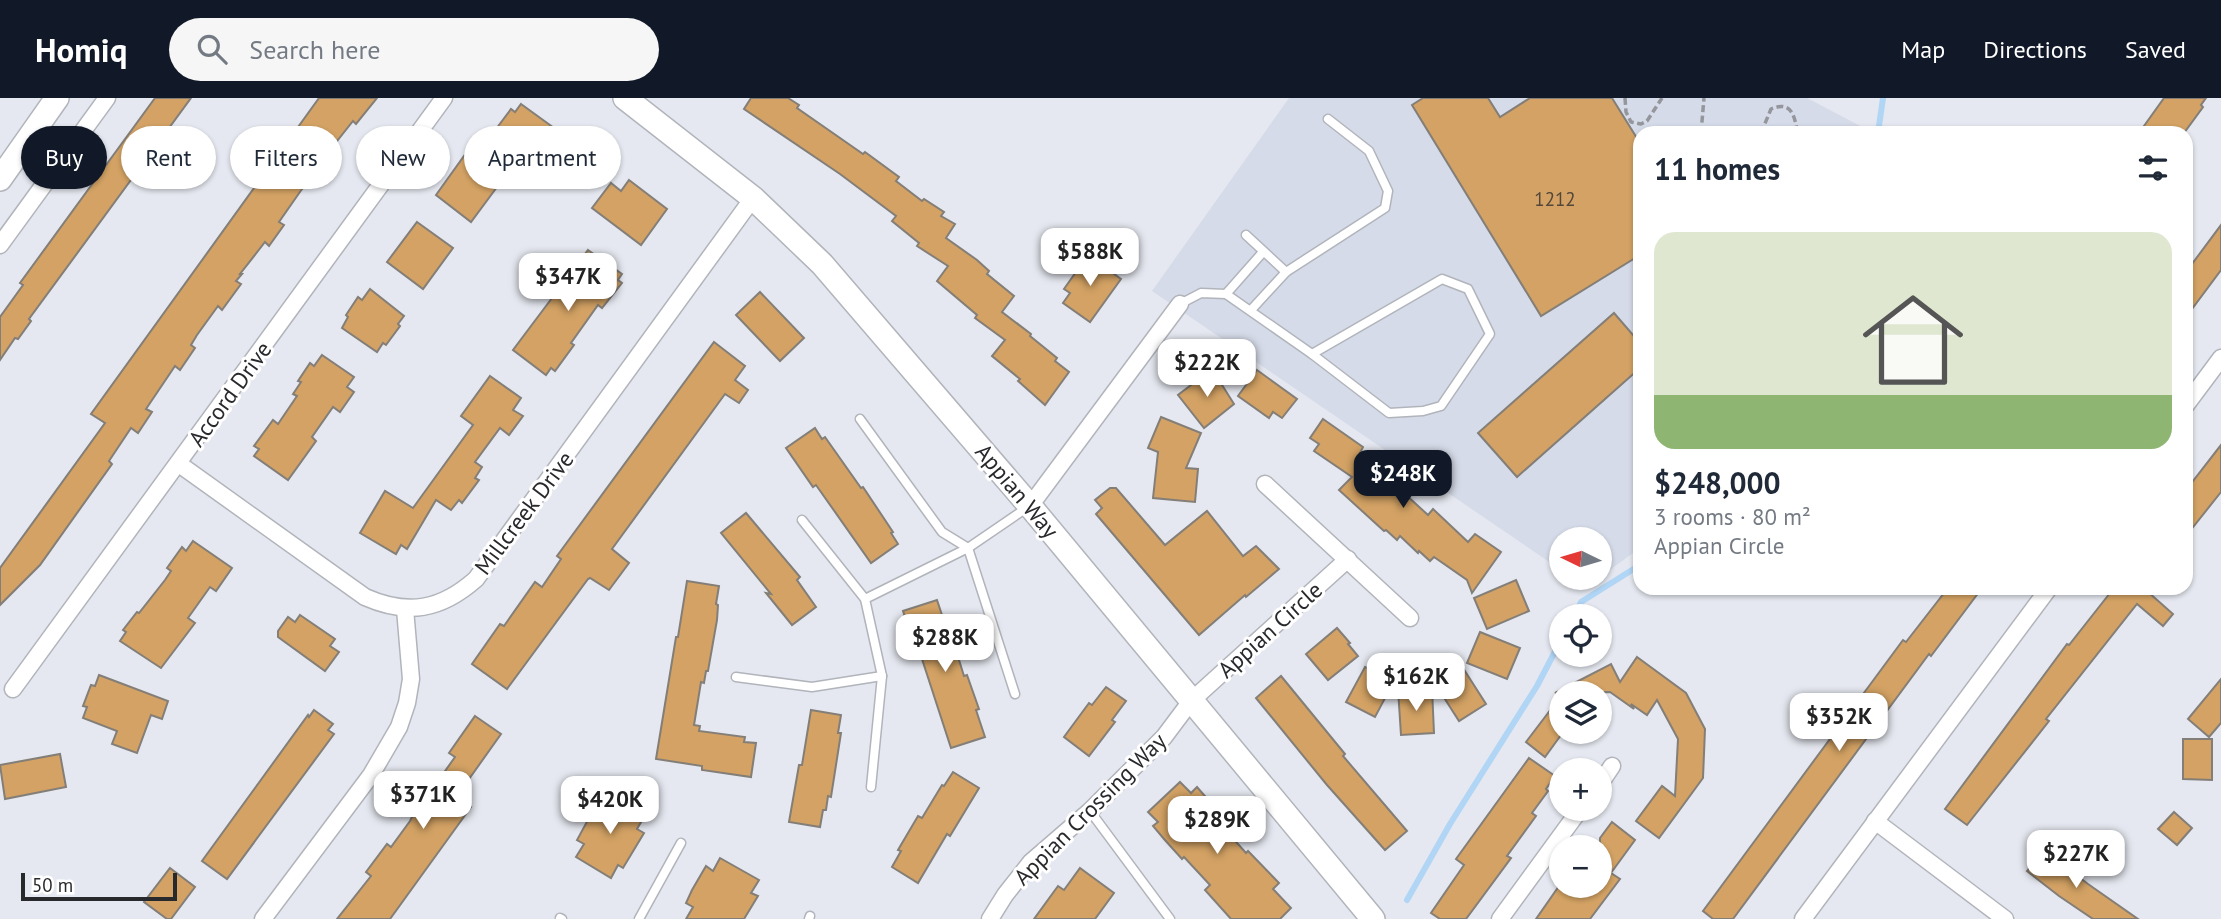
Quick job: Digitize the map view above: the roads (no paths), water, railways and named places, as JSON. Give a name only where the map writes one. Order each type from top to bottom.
[{"type":"street","points":[[0,179],[57,98]]},
{"type":"street","points":[[0,245],[107,98]]},
{"type":"street","name":"Accord Drive","points":[[13,689],[444,98]]},
{"type":"street","name":"Appian Way","points":[[625,98],[753,198],[822,264],[1030,506],[1373,919]]},
{"type":"street","name":"Millcreek Drive","points":[[179,464],[365,597],[379,604],[405,609],[444,601],[461,592],[476,579],[753,198]]},
{"type":"street","points":[[1030,506],[1180,304]]},
{"type":"street","points":[[2193,396],[2221,358]]},
{"type":"street","points":[[1265,484],[1410,618]]},
{"type":"street","name":"Appian Circle","points":[[1191,701],[1348,559]]},
{"type":"street","points":[[1803,919],[2044,595]]},
{"type":"street","points":[[263,919],[371,775],[399,727],[411,679],[405,609]]},
{"type":"street","name":"Appian Crossing Way","points":[[990,919],[1031,862],[1090,811],[1164,737],[1191,701]]},
{"type":"street","points":[[1500,919],[1572,821]]},
{"type":"street","points":[[1875,821],[2005,919]]},
{"type":"lane","points":[[1251,310],[1286,272],[1385,208],[1388,191],[1369,151],[1328,119]]},
{"type":"lane","points":[[1246,235],[1286,272]]},
{"type":"lane","points":[[1226,294],[1263,252]]},
{"type":"lane","points":[[1180,304],[1201,293],[1226,294],[1312,354],[1389,413],[1423,411],[1441,406],[1490,334],[1468,289],[1442,279],[1312,354]]},
{"type":"lane","points":[[860,419],[942,532],[968,548],[1015,694]]},
{"type":"lane","points":[[865,599],[968,548],[1030,506]]},
{"type":"lane","points":[[802,520],[865,599],[882,676],[871,787]]},
{"type":"lane","points":[[736,677],[812,687],[882,676]]},
{"type":"lane","points":[[1090,811],[1170,919]]},
{"type":"lane","points":[[639,919],[681,844]]},
{"type":"waterway","points":[[1879,126],[1883,98]]},
{"type":"waterway","points":[[1580,604],[1633,569]]},
{"type":"waterway","points":[[1407,900],[1450,824],[1549,663]]}]
